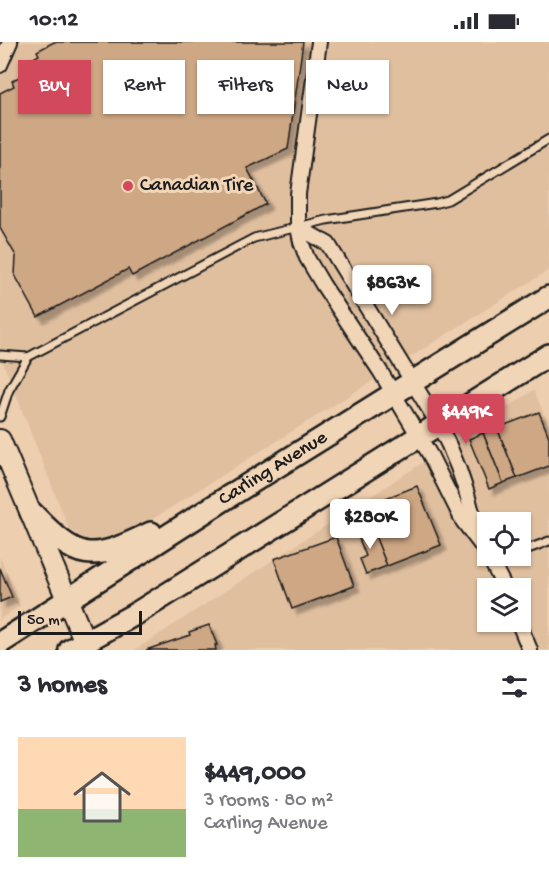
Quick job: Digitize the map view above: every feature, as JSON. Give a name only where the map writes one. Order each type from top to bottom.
[{"type":"main road","name":"Carling Avenue","points":[[0,643],[228,497],[549,297]]},
{"type":"main road","points":[[0,441],[68,601],[78,646],[137,613],[419,436],[548,359]]},
{"type":"main road","points":[[31,512],[69,547],[86,553],[99,553],[120,548],[228,497]]},
{"type":"street","points":[[0,65],[10,42]]},
{"type":"street","points":[[319,42],[298,194],[298,227],[306,258],[394,394],[419,436],[463,521],[477,538]]},
{"type":"street","points":[[298,227],[328,244],[440,425],[471,503],[477,532]]},
{"type":"street","points":[[523,632],[530,650]]},
{"type":"lane","points":[[0,355],[28,357],[254,238],[326,220],[448,200],[549,139]]},
{"type":"lane","points":[[0,417],[9,390],[28,357]]},
{"type":"lane","points":[[531,548],[549,542]]},
{"type":"shaded area","points":[[0,42],[549,42],[549,270],[116,542],[90,542],[69,529],[0,355]]},
{"type":"shaded area","points":[[534,390],[549,426],[549,650],[135,650]]},
{"type":"shaded area","points":[[0,557],[20,606],[0,619]]},
{"type":"building","name":"Canadian Tire","points":[[54,42],[303,42],[294,106],[294,60],[197,60],[197,114],[293,114],[288,149],[247,168],[266,204],[132,276],[128,269],[38,317],[15,275],[16,256],[0,228],[0,93],[14,86],[12,81],[18,77],[18,114],[91,114],[91,60],[30,60],[39,55],[37,51]]},
{"type":"building","points":[[539,412],[549,437],[549,466],[517,478],[497,428]]},
{"type":"building","points":[[497,428],[517,478],[503,483],[483,433]]},
{"type":"building","points":[[483,433],[503,483],[489,489],[469,439]]},
{"type":"building","points":[[417,486],[441,545],[387,566],[363,507]]},
{"type":"building","points":[[370,523],[387,566],[366,574],[360,559],[366,556],[355,529]]},
{"type":"building","points":[[336,537],[354,586],[292,609],[274,559]]},
{"type":"building","points":[[0,568],[12,597],[0,602]]},
{"type":"building","points":[[209,625],[217,645],[215,645],[216,650],[146,650],[190,635],[189,632]]},
{"type":"place","name":"Canadian Tire","points":[[128,186]]}]
